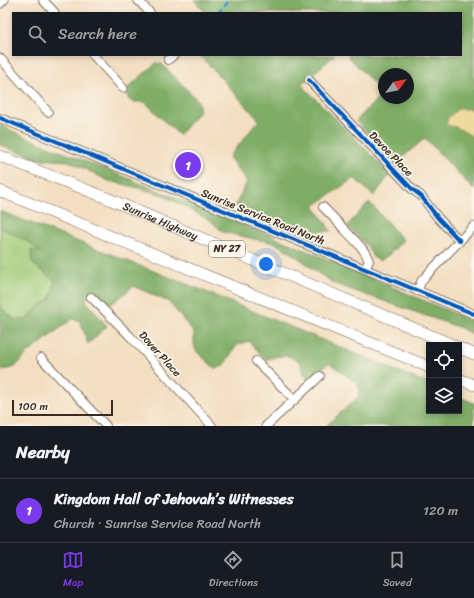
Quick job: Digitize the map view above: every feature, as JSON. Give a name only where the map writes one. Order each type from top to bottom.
[{"type":"highway","name":"Sunrise Highway","points":[[0,156],[102,196],[446,342]]},
{"type":"highway","points":[[0,191],[426,366]]},
{"type":"highway","points":[[462,349],[474,354]]},
{"type":"highway","points":[[462,380],[474,385]]},
{"type":"street","points":[[0,4],[4,0]]},
{"type":"street","points":[[43,0],[54,12]]},
{"type":"street","points":[[138,0],[149,12]]},
{"type":"street","points":[[94,56],[123,88]]},
{"type":"street","points":[[0,58],[48,112]]},
{"type":"street","name":"Devoe Place","points":[[309,80],[342,114],[355,130],[412,189],[421,196],[438,218],[460,241]]},
{"type":"street","name":"Sunrise Service Road North","points":[[0,118],[474,314]]},
{"type":"street","points":[[323,207],[363,250],[369,261],[365,269]]},
{"type":"street","points":[[417,291],[422,280],[474,226]]},
{"type":"street","name":"Dover Place","points":[[91,297],[212,426]]},
{"type":"street","points":[[41,358],[106,426]]},
{"type":"street","points":[[256,361],[294,399]]},
{"type":"street","points":[[266,426],[320,376]]},
{"type":"green space","points":[[194,0],[474,0],[474,110],[472,109],[446,125],[456,126],[474,137],[474,190],[425,138],[396,163],[356,121],[378,98],[378,104],[414,104],[414,68],[378,68],[378,88],[348,56],[462,56],[462,12],[205,12]]},
{"type":"green space","points":[[201,56],[334,56],[301,84],[390,174],[374,196],[354,178],[314,206],[331,231],[302,231],[235,206],[247,182],[229,157],[259,120]]},
{"type":"green space","points":[[156,63],[162,64],[198,101],[200,110],[179,135],[145,102],[133,102],[128,99],[127,89]]},
{"type":"green space","points":[[0,125],[23,136],[296,246],[474,322],[474,335],[461,328],[335,284],[275,243],[223,232],[211,221],[163,195],[109,181],[69,161],[39,159],[0,145]]},
{"type":"green space","points":[[369,202],[403,240],[390,254],[380,261],[373,257],[367,246],[347,226]]},
{"type":"green space","points":[[0,211],[199,289],[426,383],[426,414],[462,414],[462,398],[474,403],[474,426],[326,426],[358,397],[360,387],[329,363],[307,378],[302,371],[301,362],[286,355],[266,360],[249,341],[237,345],[223,366],[216,369],[196,351],[194,344],[194,333],[169,302],[133,286],[109,305],[93,292],[87,296],[86,301],[107,326],[88,344],[80,321],[72,319],[28,353],[15,367],[0,371],[0,307],[15,320],[26,320],[39,306],[50,300],[55,281],[32,263],[31,250],[40,251],[29,242],[0,227]]},
{"type":"green space","points":[[0,227],[29,242],[41,252],[32,263],[55,281],[50,300],[39,306],[26,320],[15,320],[0,307]]},
{"type":"sand","points":[[458,109],[474,110],[474,137],[456,127],[446,125],[448,118]]},
{"type":"marked path","points":[[219,12],[231,0]]},
{"type":"cycle path","points":[[309,80],[412,189],[421,196],[438,218],[460,241]]},
{"type":"cycle path","points":[[0,118],[474,314]]},
{"type":"place","name":"Kingdom Hall of Jehovah’s Witnesses","points":[[188,165]]}]
